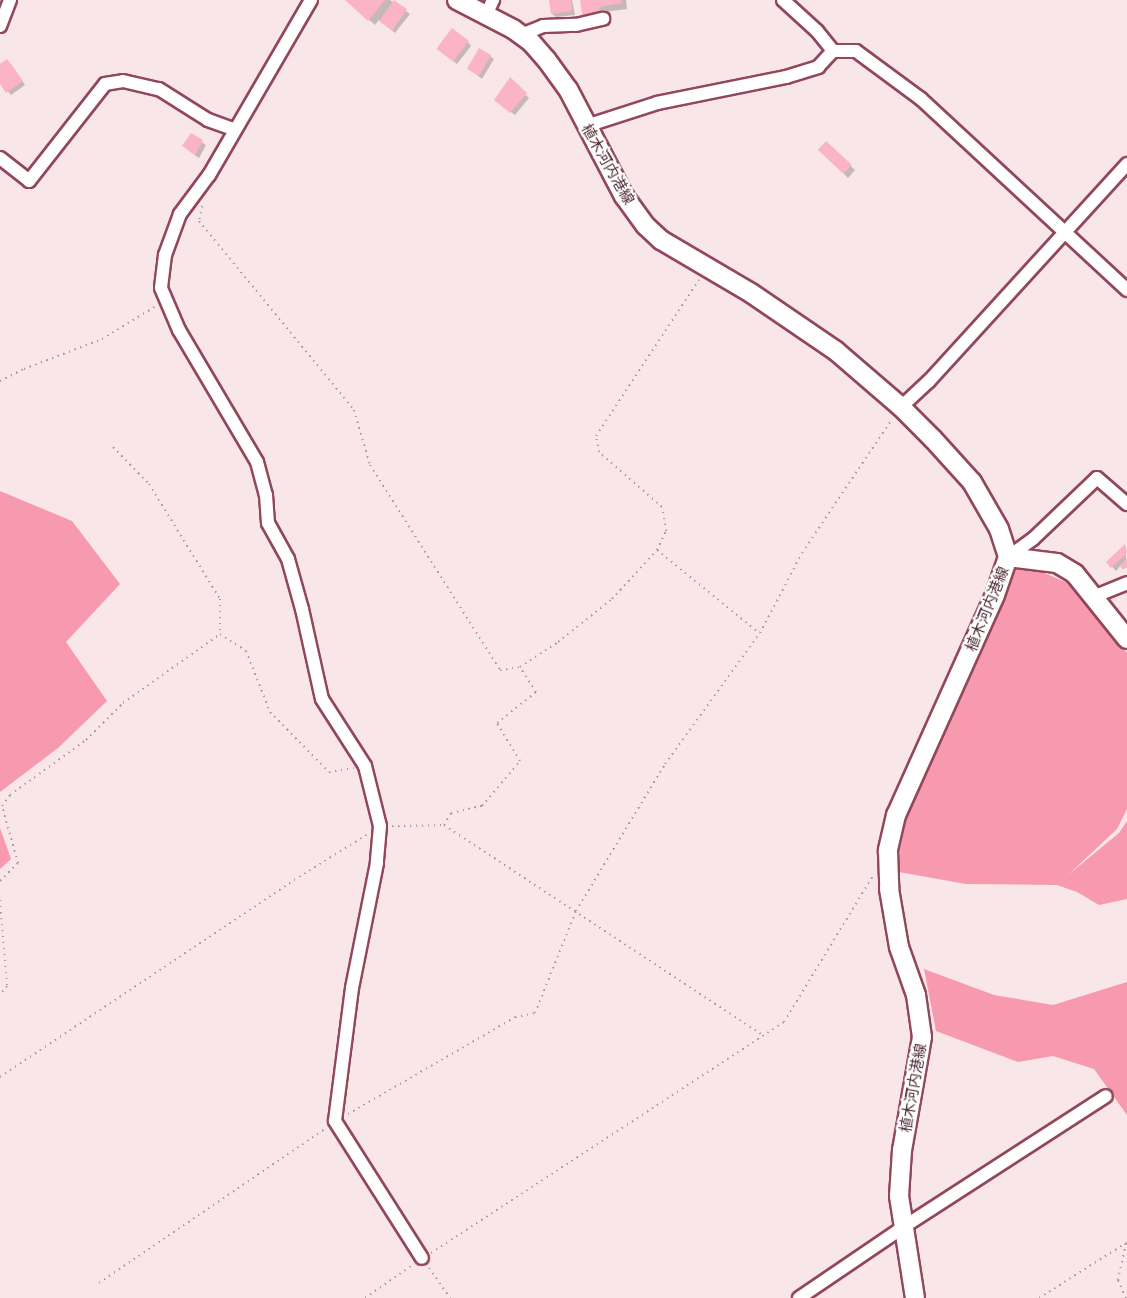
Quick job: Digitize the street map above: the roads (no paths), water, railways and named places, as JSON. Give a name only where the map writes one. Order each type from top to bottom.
[{"type":"main road","name":"植木河内港線","points":[[457,0],[490,7],[546,59],[568,88],[624,196],[646,226],[661,240],[765,302],[836,351],[901,406],[972,482],[999,529],[1008,557],[974,644],[896,815],[888,851],[889,889],[900,946],[916,995],[922,1037],[902,1150],[899,1196],[915,1298]]},
{"type":"main road","points":[[1008,557],[1057,563],[1075,574],[1127,639]]},
{"type":"street","points":[[0,26],[10,0]]},
{"type":"street","points":[[311,0],[208,175],[180,214],[162,268],[165,301],[179,330],[257,462],[266,495],[268,523],[288,559],[322,699],[365,766],[380,826],[377,863],[351,988],[335,1121],[422,1258]]},
{"type":"street","points":[[783,0],[817,31],[833,51]]},
{"type":"street","points":[[521,35],[543,26],[576,25],[603,19]]},
{"type":"street","points":[[586,126],[657,103],[786,77],[818,67],[833,51],[856,51],[885,70],[921,99],[1127,290]]},
{"type":"street","points":[[0,158],[28,181],[105,84],[123,81],[159,89],[208,120],[233,129]]},
{"type":"street","points":[[901,406],[929,381],[1127,164]]},
{"type":"street","points":[[1008,557],[1033,539],[1097,478],[1127,504]]},
{"type":"street","points":[[1093,597],[1127,583]]},
{"type":"street","points":[[799,1298],[904,1226],[1106,1096]]}]
